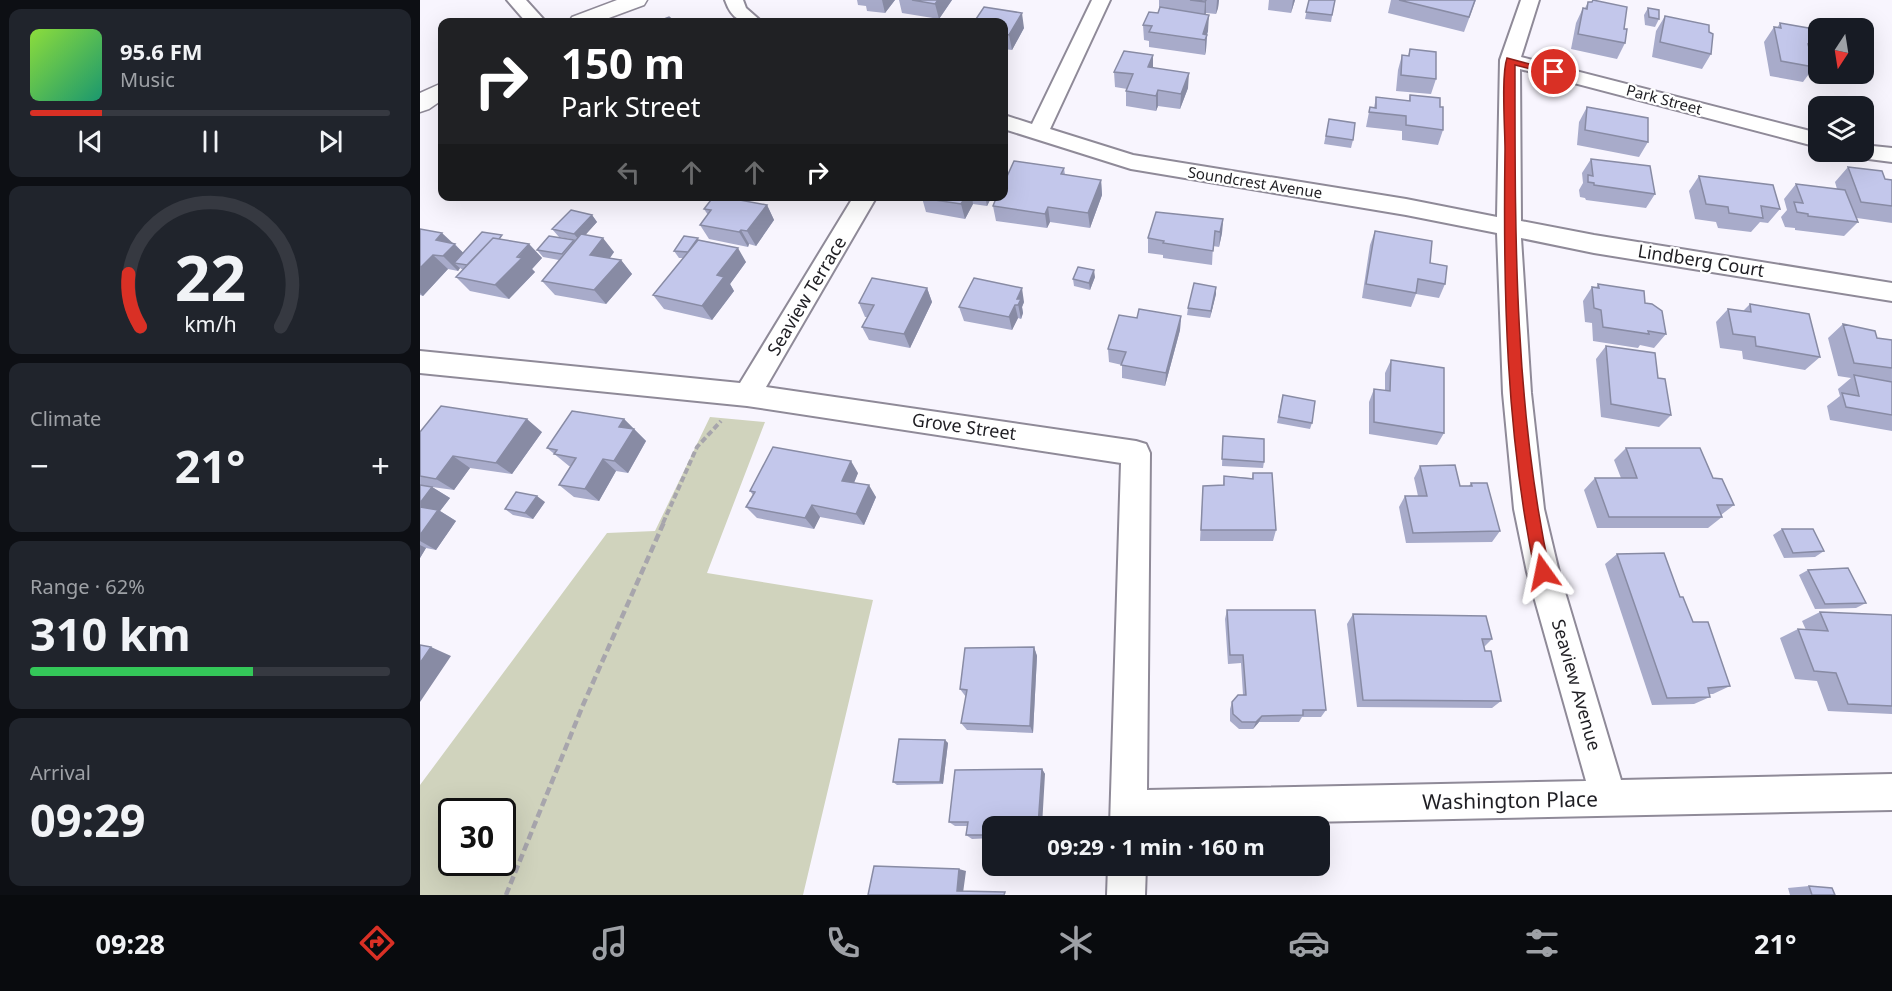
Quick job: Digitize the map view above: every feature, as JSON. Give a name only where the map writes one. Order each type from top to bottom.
[{"type":"main road","points":[[590,18],[636,0]]},
{"type":"main road","points":[[420,104],[438,93]]},
{"type":"street","points":[[516,0],[532,18]]},
{"type":"street","points":[[734,0],[738,11],[747,18]]},
{"type":"street","points":[[1038,134],[1101,0]]},
{"type":"street","name":"Seaview Avenue","points":[[1530,0],[1510,60],[1509,228],[1517,393],[1529,509],[1543,572],[1609,800]]},
{"type":"street","name":"Park Street","points":[[1510,60],[1808,137]]},
{"type":"street","name":"Soundcrest Avenue","points":[[1008,124],[1131,162],[1395,205],[1509,228]]},
{"type":"street","points":[[1874,153],[1892,155]]},
{"type":"street","name":"Seaview Terrace","points":[[747,395],[863,201]]},
{"type":"street","name":"Lindberg Court","points":[[1509,228],[1892,292]]},
{"type":"street","name":"Grove Street","points":[[420,362],[747,395],[1136,453],[1128,816]]},
{"type":"street","name":"Washington Place","points":[[1181,816],[1892,792]]},
{"type":"street","points":[[1126,895],[1127,876]]},
{"type":"path","points":[[506,895],[583,705],[697,447],[747,395]]},
{"type":"green space","points":[[710,417],[765,422],[707,573],[873,600],[803,895],[420,895],[420,785],[607,533],[655,531]]},
{"type":"building","points":[[912,0],[938,0],[935,4]]},
{"type":"building","points":[[1309,0],[1335,0],[1332,15],[1306,12]]},
{"type":"building","points":[[1399,0],[1475,0],[1469,17]]},
{"type":"building","points":[[1593,0],[1627,7],[1625,43],[1578,34],[1583,8],[1587,9],[1588,2]]},
{"type":"building","points":[[984,7],[1022,13],[1009,35],[1008,18],[977,18]]},
{"type":"building","points":[[1160,7],[1209,15],[1203,34],[1207,35],[1205,40],[1149,32],[1152,26],[1143,25],[1149,12],[1158,13]]},
{"type":"building","points":[[1648,8],[1659,10],[1659,19],[1649,17]]},
{"type":"building","points":[[1665,16],[1709,25],[1709,32],[1713,34],[1711,54],[1660,42]]},
{"type":"building","points":[[1780,23],[1808,28],[1808,66],[1781,61],[1774,27],[1781,28]]},
{"type":"building","points":[[1410,49],[1436,52],[1436,79],[1401,75],[1402,55],[1409,56]]},
{"type":"building","points":[[1124,51],[1153,55],[1148,67],[1189,73],[1181,94],[1158,90],[1156,96],[1126,91],[1133,74],[1114,72]]},
{"type":"building","points":[[1410,95],[1440,98],[1440,107],[1443,107],[1443,130],[1406,125],[1406,116],[1369,112],[1370,107],[1376,108],[1376,97],[1410,101]]},
{"type":"building","points":[[1587,107],[1648,118],[1648,142],[1585,130]]},
{"type":"building","points":[[1329,119],[1355,123],[1353,140],[1326,136]]},
{"type":"building","points":[[1591,159],[1650,166],[1655,194],[1594,185],[1588,182],[1588,175],[1593,176]]},
{"type":"building","points":[[1014,161],[1064,168],[1061,174],[1101,180],[1088,213],[1048,207],[1045,214],[993,206],[995,201],[1008,201],[1008,174]]},
{"type":"building","points":[[1848,167],[1882,171],[1885,179],[1892,180],[1892,206],[1861,202]]},
{"type":"building","points":[[1699,176],[1773,185],[1780,209],[1761,206],[1763,218],[1729,213],[1728,207],[1706,204]]},
{"type":"building","points":[[1796,184],[1845,190],[1858,222],[1808,216],[1808,214],[1797,212],[1794,202],[1803,203]]},
{"type":"building","points":[[710,201],[745,201],[767,205],[747,231],[739,232],[700,225],[711,210],[704,209]]},
{"type":"building","points":[[942,201],[963,201],[961,204]]},
{"type":"building","points":[[571,210],[592,215],[574,234],[552,229]]},
{"type":"building","points":[[1156,212],[1223,219],[1220,232],[1215,231],[1213,251],[1163,243],[1164,241],[1148,238]]},
{"type":"building","points":[[420,229],[442,233],[436,240],[455,244],[443,256],[433,255],[420,268]]},
{"type":"building","points":[[1375,231],[1432,241],[1430,263],[1447,266],[1445,284],[1418,279],[1416,293],[1366,284]]},
{"type":"building","points":[[482,232],[502,235],[499,239],[493,238],[467,265],[454,263]]},
{"type":"building","points":[[581,234],[603,238],[590,255],[621,260],[594,290],[542,281]]},
{"type":"building","points":[[549,236],[574,240],[562,254],[537,250]]},
{"type":"building","points":[[684,236],[698,238],[688,252],[674,251]]},
{"type":"building","points":[[493,238],[529,244],[517,257],[522,258],[495,285],[456,277]]},
{"type":"building","points":[[698,240],[738,248],[717,275],[724,277],[702,306],[653,295]]},
{"type":"building","points":[[1078,267],[1094,270],[1089,283],[1073,279]]},
{"type":"building","points":[[872,278],[927,288],[904,334],[862,327],[874,305],[859,303]]},
{"type":"building","points":[[974,278],[1022,288],[1017,299],[1021,299],[1009,317],[959,307]]},
{"type":"building","points":[[1194,283],[1216,287],[1211,311],[1188,308]]},
{"type":"building","points":[[1598,284],[1644,291],[1645,303],[1652,304],[1662,311],[1666,334],[1648,331],[1649,334],[1603,327],[1601,310],[1594,308],[1592,287],[1599,288]]},
{"type":"building","points":[[1750,304],[1809,314],[1820,357],[1756,346],[1755,337],[1733,334],[1728,309],[1751,312]]},
{"type":"building","points":[[1139,309],[1181,316],[1166,373],[1121,365],[1126,352],[1108,349],[1119,315],[1137,318]]},
{"type":"building","points":[[1843,324],[1875,331],[1877,338],[1892,340],[1892,368],[1854,363]]},
{"type":"building","points":[[1606,346],[1655,353],[1658,378],[1665,379],[1671,415],[1611,404]]},
{"type":"building","points":[[1391,360],[1444,368],[1444,433],[1374,422],[1374,389],[1390,391]]},
{"type":"building","points":[[1854,375],[1892,382],[1892,415],[1846,407],[1842,393],[1859,396]]},
{"type":"building","points":[[1283,395],[1315,401],[1312,423],[1279,417]]},
{"type":"building","points":[[441,406],[527,419],[496,463],[453,456],[436,479],[420,476],[420,432]]},
{"type":"building","points":[[572,411],[624,419],[619,427],[634,429],[614,461],[603,459],[585,489],[559,485],[576,458],[554,454],[557,450],[547,448]]},
{"type":"building","points":[[1223,436],[1264,439],[1264,462],[1222,459]]},
{"type":"building","points":[[773,447],[851,461],[842,481],[869,485],[856,514],[812,505],[805,518],[746,507],[755,492],[750,491]]},
{"type":"building","points":[[1626,448],[1700,448],[1713,478],[1722,479],[1734,505],[1717,505],[1722,517],[1609,517],[1595,478],[1637,478]]},
{"type":"building","points":[[1455,465],[1460,486],[1487,483],[1500,531],[1413,533],[1405,496],[1427,496],[1420,466]]},
{"type":"building","points":[[1253,473],[1272,473],[1276,530],[1201,530],[1203,486],[1224,485],[1224,476],[1253,479]]},
{"type":"building","points":[[420,485],[432,487],[420,503]]},
{"type":"building","points":[[516,492],[537,496],[525,513],[505,509]]},
{"type":"building","points":[[420,507],[438,510],[420,535]]},
{"type":"building","points":[[1782,529],[1813,529],[1824,551],[1793,553]]},
{"type":"building","points":[[1664,553],[1680,597],[1683,597],[1693,622],[1708,622],[1730,686],[1708,688],[1710,697],[1667,698],[1617,554]]},
{"type":"building","points":[[1848,568],[1866,603],[1825,604],[1808,570]]},
{"type":"building","points":[[1227,610],[1315,610],[1326,710],[1303,710],[1303,715],[1262,716],[1256,722],[1242,722],[1233,714],[1232,702],[1238,695],[1246,695],[1243,655],[1230,655]]},
{"type":"building","points":[[1820,612],[1892,615],[1892,706],[1848,704],[1836,673],[1814,671],[1798,629],[1828,631]]},
{"type":"building","points":[[1353,614],[1486,616],[1492,639],[1482,639],[1485,651],[1491,651],[1501,701],[1363,700]]},
{"type":"building","points":[[420,645],[431,647],[420,663]]},
{"type":"building","points":[[1034,647],[1030,726],[961,723],[967,690],[960,689],[965,648]]},
{"type":"building","points":[[899,739],[945,740],[940,782],[893,782]]},
{"type":"building","points":[[1042,769],[1039,816],[982,816],[982,835],[966,835],[968,822],[949,822],[955,770]]},
{"type":"building","points":[[874,866],[959,869],[957,891],[1005,892],[1004,895],[868,895]]},
{"type":"building","points":[[1809,886],[1832,888],[1835,895],[1812,895]]},
{"type":"route","points":[[1543,572],[1529,509],[1517,393],[1509,228],[1510,60],[1554,72]]}]
